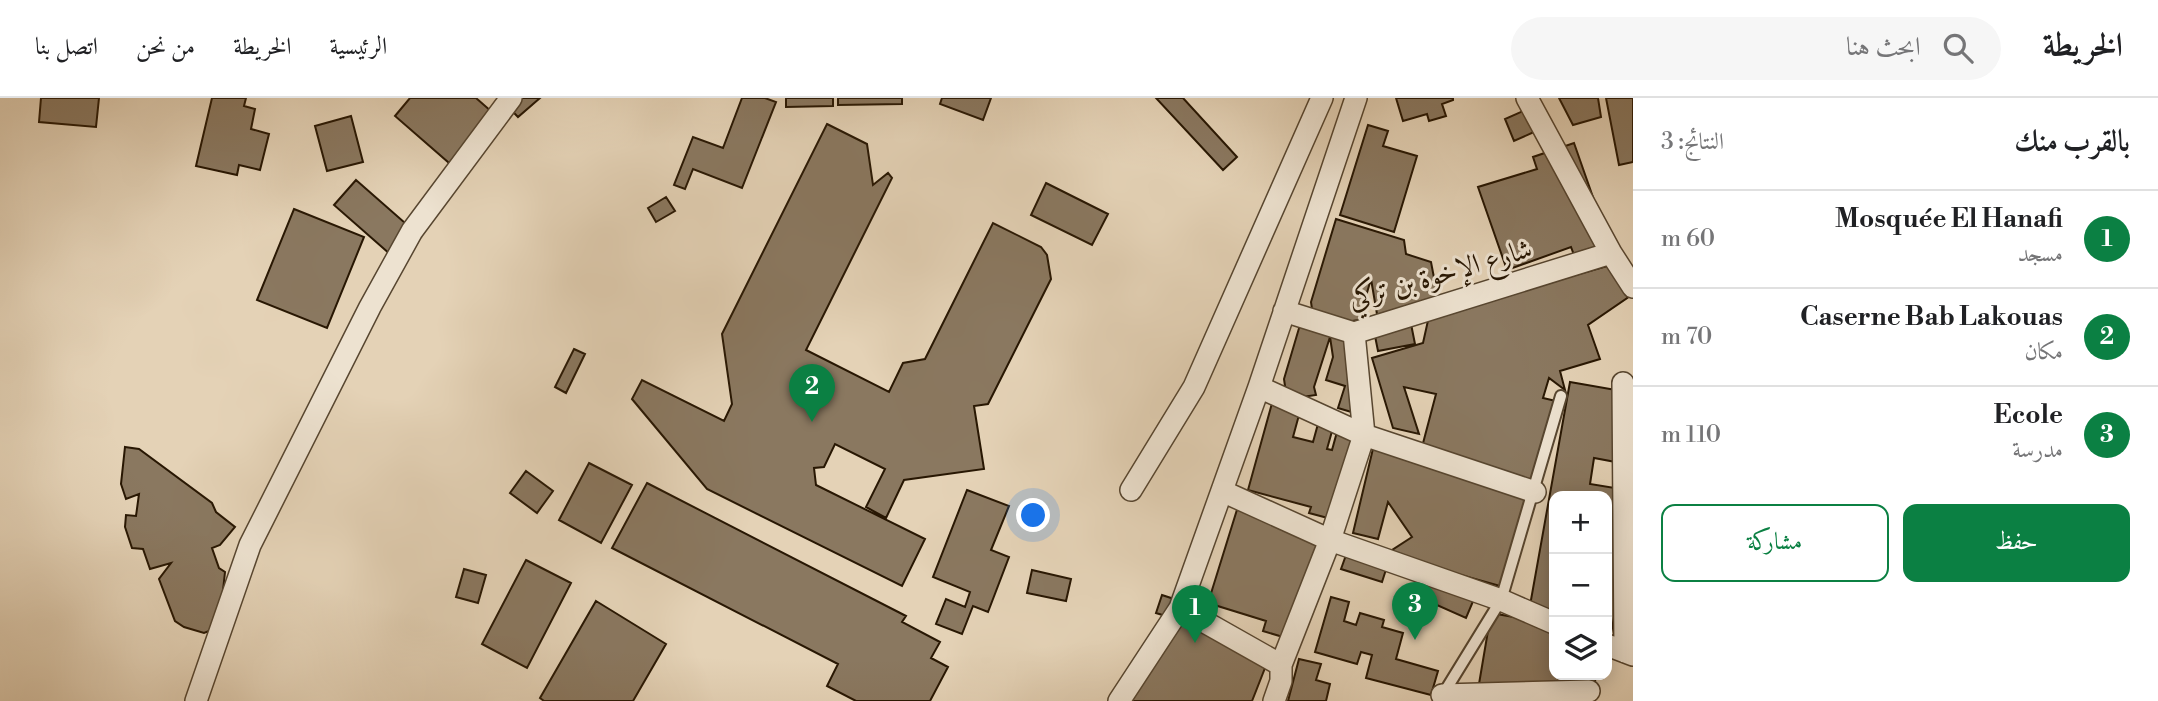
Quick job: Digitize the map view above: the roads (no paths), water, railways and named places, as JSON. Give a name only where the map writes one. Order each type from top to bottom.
[{"type":"street","points":[[196,701],[250,545],[370,307],[412,231],[511,98]]},
{"type":"street","points":[[1131,490],[1194,387],[1321,98]]},
{"type":"street","points":[[1119,701],[1180,608],[1259,387],[1356,98]]},
{"type":"street","points":[[1527,98],[1611,253],[1633,287]]},
{"type":"street","name":"شارع الإخوة بن تركي","points":[[1284,311],[1354,333],[1611,253]]},
{"type":"street","points":[[1274,701],[1281,681],[1281,665],[1331,540],[1364,435],[1354,333]]},
{"type":"street","points":[[1622,651],[1623,383]]},
{"type":"street","points":[[1259,387],[1364,435],[1535,492]]},
{"type":"street","points":[[1222,492],[1331,540],[1501,600],[1549,621]]},
{"type":"street","points":[[1180,608],[1281,665]]},
{"type":"street","points":[[1441,698],[1589,691]]},
{"type":"lane","points":[[1441,698],[1501,600],[1535,492],[1561,396]]},
{"type":"place","name":"Caserne Bab Lakouas","points":[[812,422]]},
{"type":"place","name":"Ecole","points":[[1415,640]]},
{"type":"place","name":"Mosquée El Hanafi","points":[[1195,643]]}]
